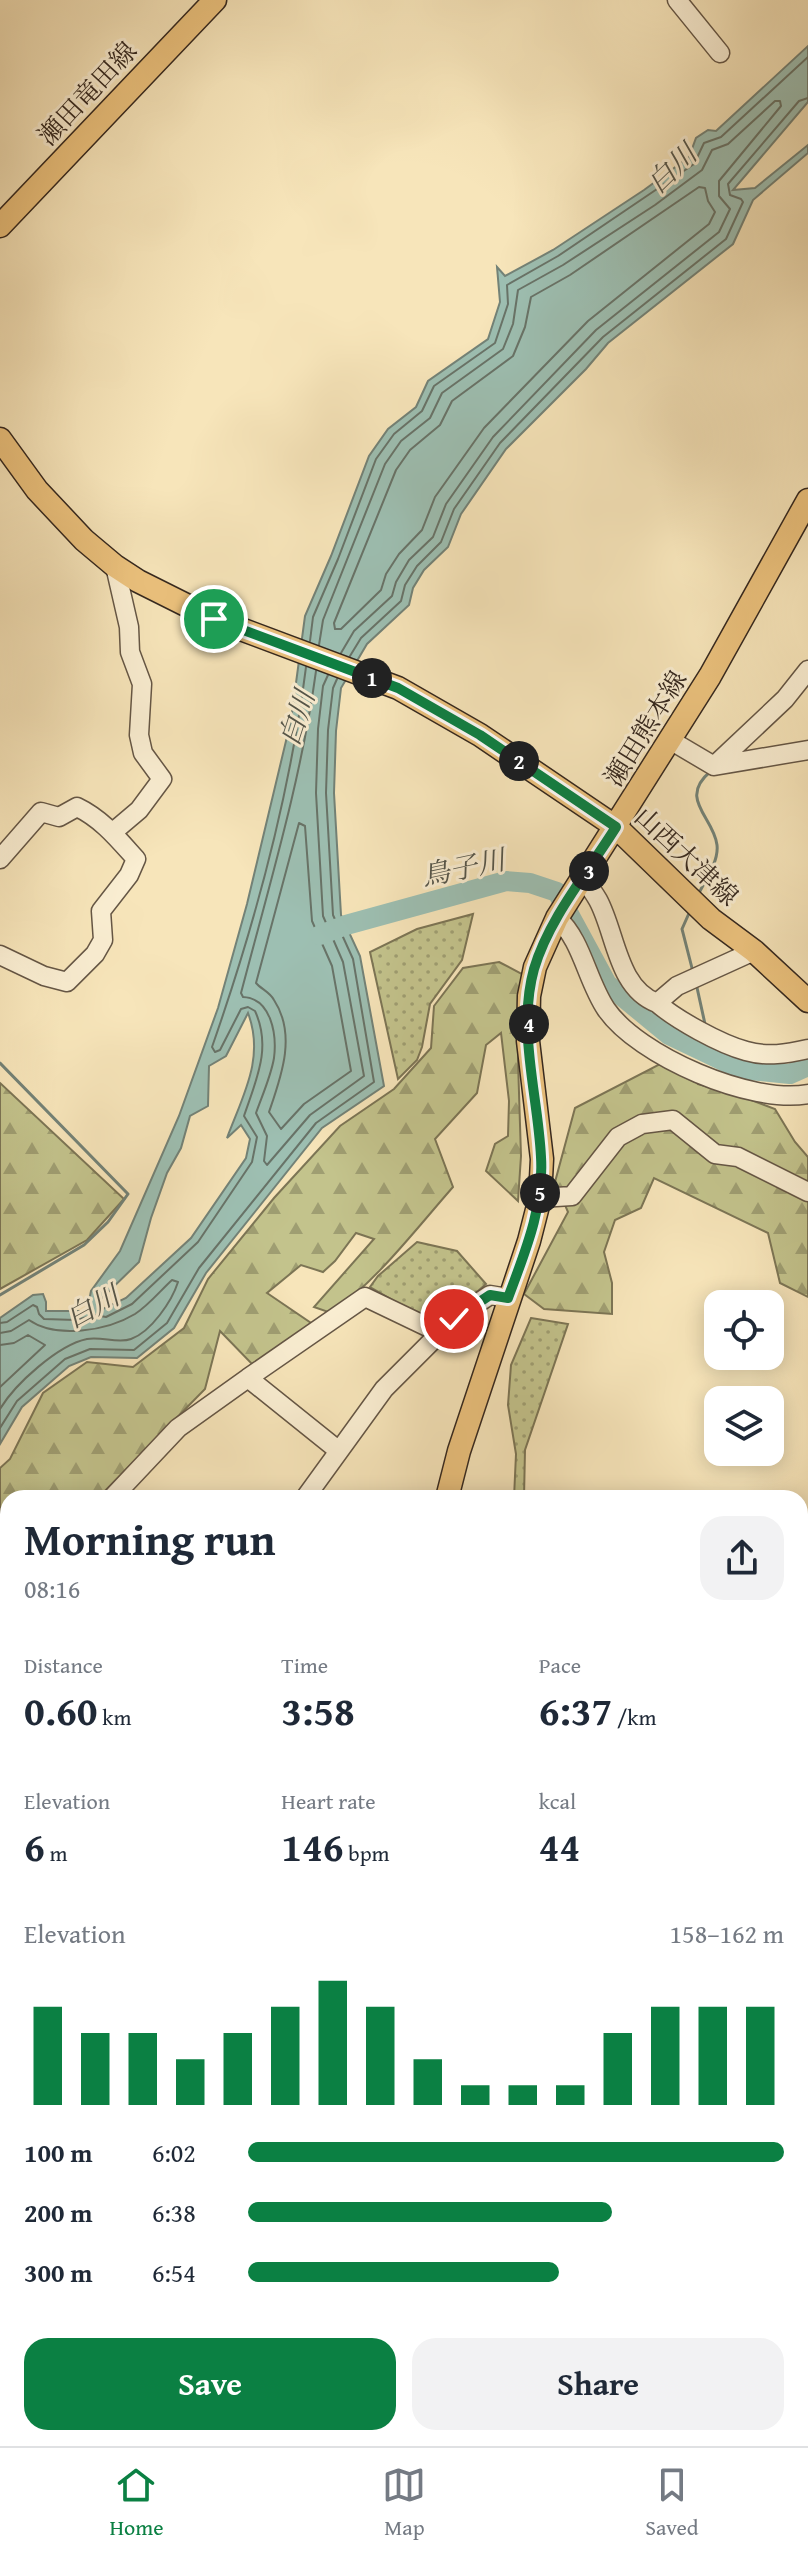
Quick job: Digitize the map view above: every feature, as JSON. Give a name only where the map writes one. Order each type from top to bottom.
[{"type":"main road","name":"瀬田竜田線","points":[[0,226],[215,0]]},
{"type":"main road","name":"山西大津線","points":[[0,439],[37,490],[84,540],[115,566],[214,619],[398,688],[480,735],[616,827],[711,919],[754,951],[808,1001]]},
{"type":"main road","name":"瀬田熊本線","points":[[449,1490],[540,1198],[542,1159],[528,1041],[529,996],[535,967],[557,918],[710,676],[808,500]]},
{"type":"street","points":[[677,0],[720,53]]},
{"type":"street","points":[[113,832],[139,810],[162,779],[143,753],[139,735],[142,684],[130,652],[129,627],[115,566]]},
{"type":"street","points":[[714,766],[785,699],[808,670]]},
{"type":"street","points":[[670,740],[714,766],[808,750]]},
{"type":"street","points":[[0,859],[41,812],[59,817],[77,807],[113,832],[136,859],[129,875],[101,911],[103,940],[95,954],[67,982],[44,976],[0,955]]},
{"type":"street","points":[[584,879],[599,901],[617,955],[645,999],[745,1051],[774,1055],[808,1049]]},
{"type":"street","points":[[557,918],[569,928],[607,1011],[634,1037],[704,1075],[777,1096],[808,1094]]},
{"type":"street","points":[[657,1003],[677,986],[754,951]]},
{"type":"street","points":[[540,1198],[572,1196],[618,1137],[642,1124],[673,1120],[715,1154],[738,1157],[808,1192]]},
{"type":"street","points":[[311,1490],[384,1389],[454,1319],[490,1295],[508,1298]]},
{"type":"street","points":[[120,1490],[178,1428],[365,1297],[440,1333]]},
{"type":"street","points":[[248,1378],[339,1451]]},
{"type":"green space","points":[[473,914],[462,960],[430,1004],[417,1060],[398,1079],[370,952],[417,929]]},
{"type":"green space","points":[[499,962],[522,974],[518,1061],[521,1156],[518,1201],[486,1171],[495,1144],[508,1136],[509,1101],[501,1033],[486,1045],[477,1093],[435,1139],[453,1187],[364,1286],[331,1313],[314,1307],[374,1239],[356,1233],[323,1272],[301,1265],[267,1293],[314,1325],[252,1364],[220,1331],[205,1389],[106,1490],[0,1490],[0,1468],[10,1459],[43,1393],[87,1362],[133,1367],[184,1328],[208,1279],[274,1198],[340,1126],[394,1089],[431,1048],[434,1006],[463,968]]},
{"type":"green space","points":[[660,1064],[686,1071],[698,1084],[775,1109],[808,1157],[808,1297],[780,1283],[768,1233],[654,1178],[641,1208],[615,1220],[604,1252],[612,1283],[612,1314],[544,1309],[524,1294],[568,1212],[555,1182],[575,1108]]},
{"type":"green space","points":[[0,1083],[124,1199],[87,1240],[0,1289]]},
{"type":"green space","points":[[417,1242],[457,1251],[486,1284],[438,1326],[370,1287],[378,1276]]},
{"type":"green space","points":[[531,1318],[568,1324],[525,1450],[524,1490],[514,1490],[516,1454],[508,1405],[511,1365]]},
{"type":"water","name":"白川","points":[[808,46],[808,102],[733,190],[755,188],[808,145],[808,153],[753,200],[733,244],[608,343],[506,449],[461,514],[448,547],[424,570],[413,588],[409,605],[367,644],[341,688],[334,793],[341,915],[360,956],[384,1086],[322,1128],[206,1273],[174,1328],[137,1358],[91,1357],[69,1366],[22,1407],[0,1444],[0,1318],[33,1295],[43,1294],[46,1311],[87,1311],[91,1291],[120,1251],[179,1116],[218,1008],[247,904],[291,720],[305,616],[369,456],[388,429],[416,407],[428,381],[488,339],[500,302],[497,267],[505,276],[553,250],[689,157],[696,138],[708,130],[716,131]],"holes":[[[248,1013],[253,1030],[250,1076],[227,1138],[241,1125],[250,1139],[246,1158],[191,1238],[126,1298],[101,1310],[101,1299],[139,1262],[151,1218],[167,1173],[181,1148],[190,1116],[208,1106],[209,1066],[226,1056]]]},
{"type":"waterway","points":[[699,893],[717,851],[714,835],[697,799],[701,781],[711,771]]},
{"type":"waterway","name":"鳥子川","points":[[320,935],[506,881],[530,883],[557,892],[607,984],[669,1035],[740,1069],[790,1074],[808,1066]]},
{"type":"waterway","points":[[690,911],[682,929],[693,972]]},
{"type":"waterway","points":[[696,983],[705,1024]]},
{"type":"waterway","points":[[708,1044],[709,1055]]},
{"type":"waterway","points":[[0,1063],[128,1194],[108,1222],[84,1245],[0,1295]]},
{"type":"route","points":[[214,619],[398,688],[480,735],[616,827],[557,918],[535,967],[529,996],[528,1041],[542,1159],[540,1198],[529,1241],[508,1298],[490,1295],[454,1319]]}]
